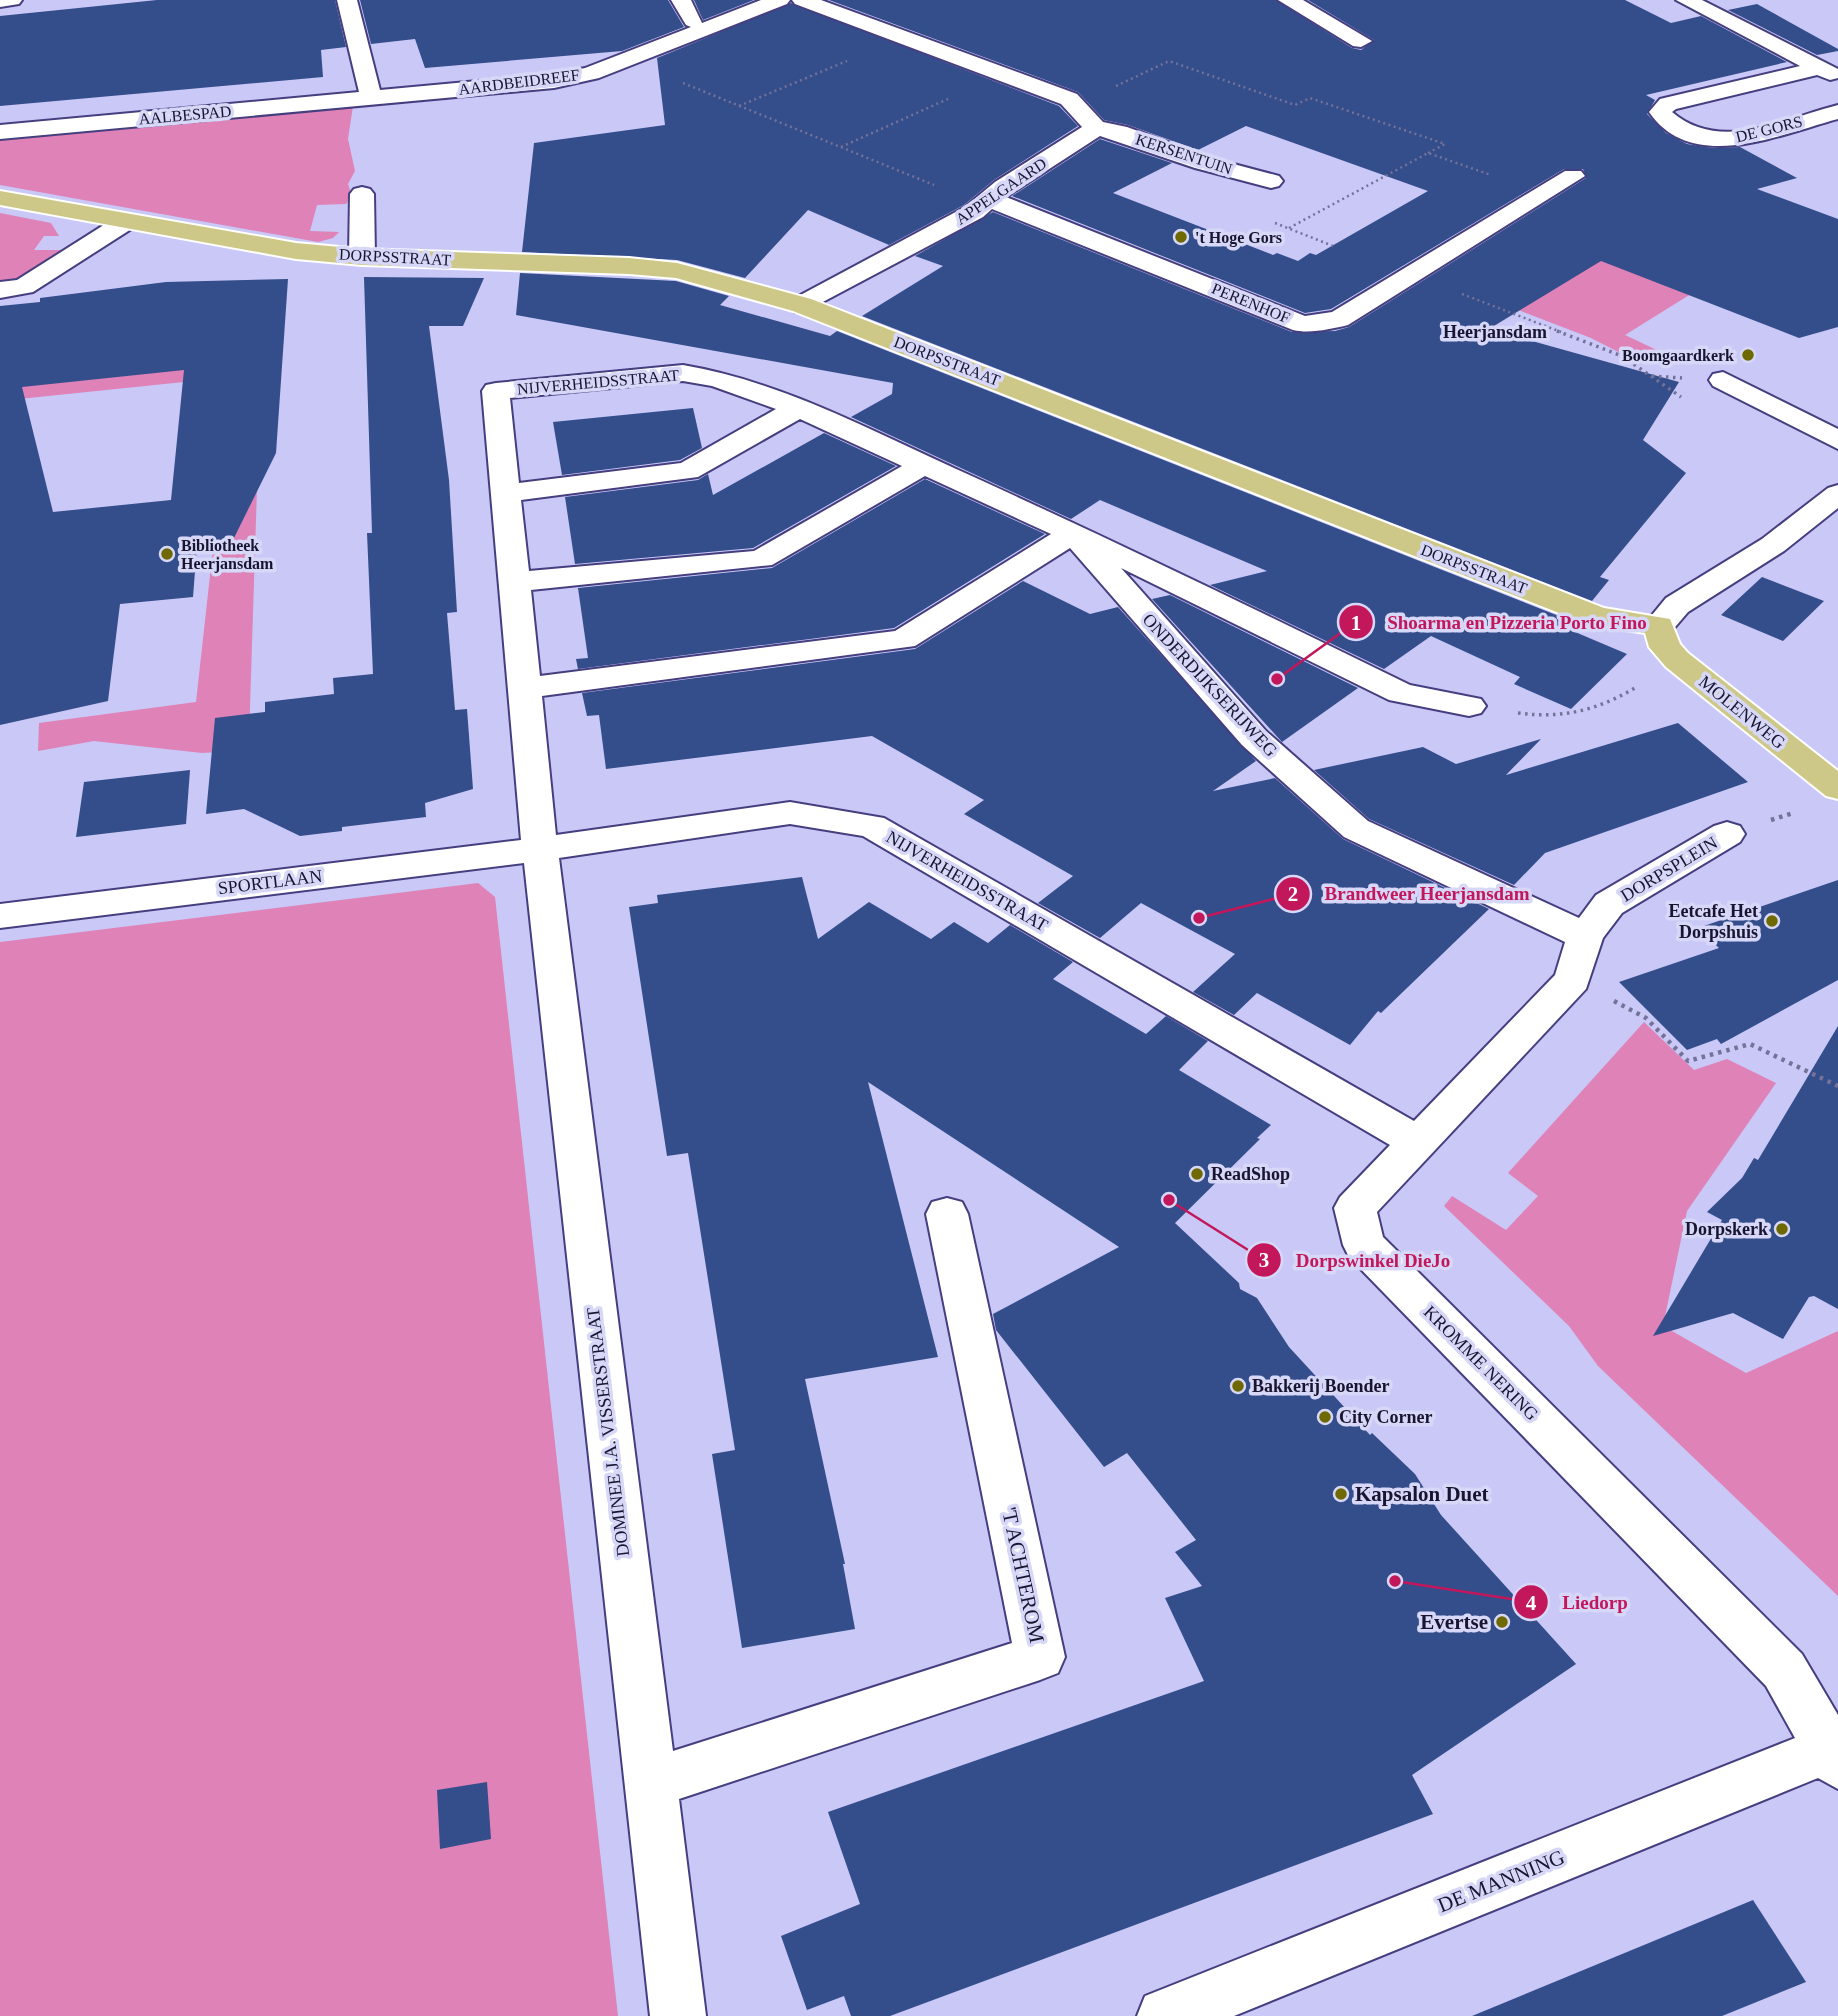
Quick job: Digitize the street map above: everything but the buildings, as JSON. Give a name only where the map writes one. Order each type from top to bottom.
[{"type":"main road","name":"DORPSSTRAAT","points":[[0,198],[296,251],[362,257],[629,266],[677,271],[802,305],[1598,617],[1659,626]]},
{"type":"main road","name":"MOLENWEG","points":[[1659,626],[1665,648],[1678,660],[1838,788]]},
{"type":"street","points":[[0,1],[12,0]]},
{"type":"street","points":[[347,0],[371,98]]},
{"type":"street","points":[[681,0],[693,20]]},
{"type":"street","name":"AARDBEIDREEF","points":[[371,98],[554,81],[591,73],[780,0]]},
{"type":"street","points":[[802,0],[1076,104],[1096,128]]},
{"type":"street","points":[[1288,0],[1361,41]]},
{"type":"street","points":[[1694,1],[1828,73]]},
{"type":"street","name":"DE GORS","points":[[1828,73],[1774,79],[1668,104],[1660,112],[1667,122],[1679,128],[1726,140],[1838,112]]},
{"type":"street","name":"DE GORS","points":[[1774,79],[1838,112]]},
{"type":"street","name":"AALBESPAD","points":[[0,132],[371,98]]},
{"type":"street","name":"KERSENTUIN","points":[[1096,128],[1119,132],[1203,163],[1270,181]]},
{"type":"street","name":"APPELGAARD","points":[[802,305],[986,202],[1003,187],[1096,128]]},
{"type":"street","name":"PERENHOF","points":[[986,202],[1303,324],[1339,319],[1573,176]]},
{"type":"street","points":[[362,194],[362,257]]},
{"type":"street","points":[[0,290],[24,287],[127,221]]},
{"type":"street","name":"NIJVERHEIDSSTRAAT","points":[[718,379],[683,373],[496,391],[540,849],[790,813],[872,826],[1419,1143]]},
{"type":"street","name":"ONDERDIJKSERIJWEG","points":[[718,379],[799,408],[926,464],[1401,693],[1469,706]]},
{"type":"street","points":[[1723,380],[1838,440]]},
{"type":"street","points":[[506,493],[688,471],[799,408]]},
{"type":"street","points":[[514,582],[761,559],[926,464]]},
{"type":"street","points":[[1659,626],[1677,605],[1773,545],[1838,494]]},
{"type":"street","points":[[524,688],[904,639],[1073,533]]},
{"type":"street","name":"ONDERDIJKSERIJWEG","points":[[1073,533],[1254,738],[1356,829],[1585,936]]},
{"type":"street","name":"DORPSPLEIN","points":[[1585,936],[1609,904],[1727,835]]},
{"type":"street","name":"SPORTLAAN","points":[[0,916],[540,849]]},
{"type":"street","name":"DOMINEE J.A. VISSERSTRAAT","points":[[540,849],[678,2016]]},
{"type":"street","name":"KROMME NERING","points":[[1585,936],[1573,980],[1355,1208],[1364,1245],[1784,1670],[1836,1753]]},
{"type":"street","name":"'T ACHTEROM","points":[[649,1784],[1040,1657],[947,1214]]},
{"type":"street","name":"DE MANNING","points":[[1165,2016],[1836,1753]]},
{"type":"path","points":[[740,106],[903,38]]},
{"type":"path","points":[[625,59],[841,147],[986,202]]},
{"type":"path","points":[[1076,104],[1169,61],[1295,105],[1310,97],[1445,144],[1289,228]]},
{"type":"path","points":[[841,147],[1003,75]]},
{"type":"path","points":[[1428,153],[1544,194]]},
{"type":"path","points":[[1412,275],[1612,352],[1682,397]]},
{"type":"path","points":[[1469,706],[1539,717],[1576,714],[1609,705],[1678,660]]},
{"type":"path","points":[[1727,835],[1801,811]]},
{"type":"path","points":[[1573,980],[1646,1018],[1688,1061],[1750,1044],[1838,1086]]},
{"type":"shaded area","points":[[353,106],[348,139],[355,171],[348,184],[352,196],[346,204],[317,205],[310,231],[339,232],[333,238],[318,242],[0,185],[0,137]]},
{"type":"shaded area","points":[[0,213],[51,223],[59,236],[44,236],[34,250],[65,250],[16,280],[0,285]]},
{"type":"shaded area","points":[[1557,221],[1707,284],[1625,335],[1663,353],[1642,364],[1591,338],[1453,285]]},
{"type":"shaded area","points":[[261,363],[249,738],[233,751],[202,753],[94,741],[38,751],[39,723],[196,702],[232,377],[0,401],[0,385]]},
{"type":"shaded area","points":[[478,883],[495,897],[618,2016],[0,2016],[0,942]]},
{"type":"shaded area","points":[[1644,1022],[1694,1070],[1727,1059],[1776,1083],[1687,1211],[1663,1326],[1746,1373],[1838,1331],[1838,1596],[1598,1366],[1569,1326],[1444,1206],[1452,1196],[1506,1230],[1538,1196],[1508,1173]]},
{"type":"place","name":"'t Hoge Gors","points":[[1181,237]]},
{"type":"place","name":"Boomgaardkerk","points":[[1748,355]]},
{"type":"place","name":"Bibliotheek Heerjansdam","points":[[167,554]]},
{"type":"place","name":"Shoarma en Pizzeria Porto Fino","points":[[1277,679]]},
{"type":"place","name":"Brandweer Heerjansdam","points":[[1199,918]]},
{"type":"place","name":"Eetcafe Het Dorpshuis","points":[[1772,921]]},
{"type":"place","name":"ReadShop","points":[[1197,1174]]},
{"type":"place","name":"Dorpswinkel DieJo","points":[[1169,1200]]},
{"type":"place","name":"Dorpskerk","points":[[1782,1229]]},
{"type":"place","name":"Bakkerij Boender","points":[[1238,1386]]},
{"type":"place","name":"City Corner","points":[[1325,1417]]},
{"type":"place","name":"Kapsalon Duet","points":[[1341,1494]]},
{"type":"place","name":"Liedorp","points":[[1395,1581]]},
{"type":"place","name":"Evertse","points":[[1502,1622]]},
{"type":"district","name":"Heerjansdam","points":[[1495,332]]}]
